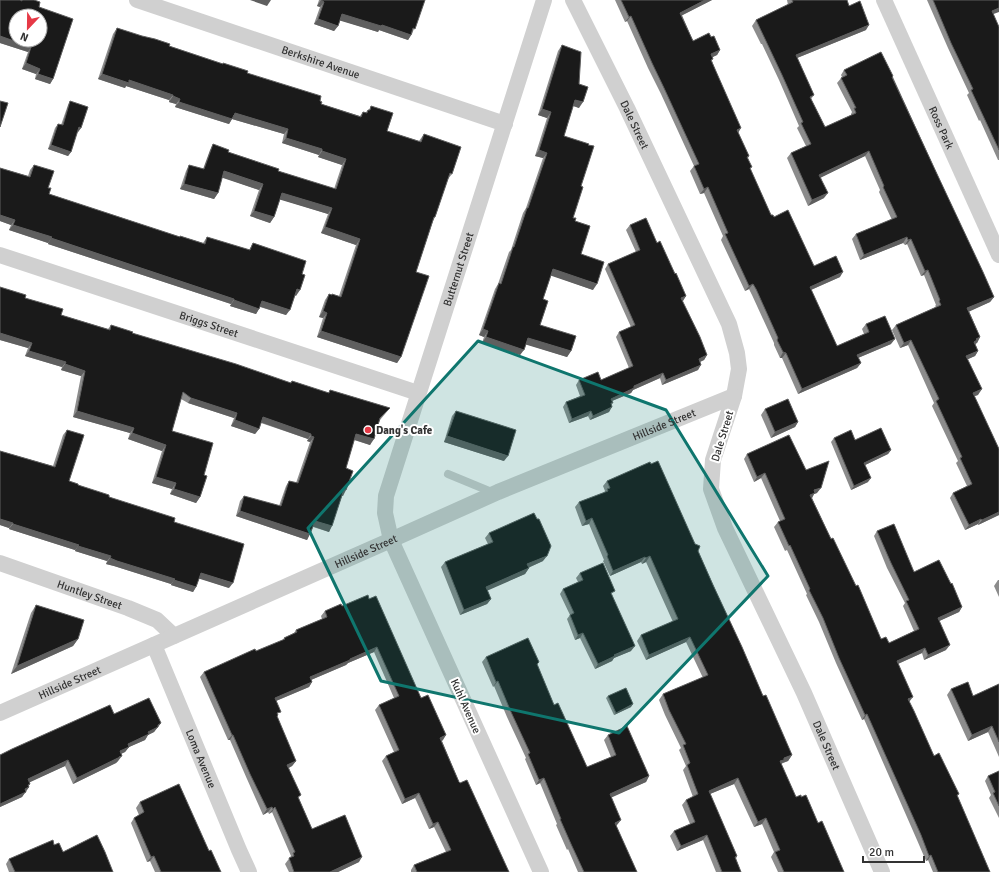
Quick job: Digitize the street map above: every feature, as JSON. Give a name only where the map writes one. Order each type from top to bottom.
[{"type":"street","name":"Berkshire Avenue","points":[[137,0],[505,124]]},
{"type":"street","name":"Butternut Street","points":[[391,540],[384,513],[386,496],[544,0]]},
{"type":"street","name":"Dale Street","points":[[573,0],[627,108],[729,324],[737,352],[739,369],[734,396],[713,460],[711,489],[724,528],[804,693],[882,872]]},
{"type":"street","name":"Ross Park","points":[[884,0],[999,255]]},
{"type":"street","name":"Briggs Street","points":[[0,255],[418,393]]},
{"type":"street","name":"Hillside Street","points":[[0,713],[495,493],[734,396]]},
{"type":"street","name":"Kuhl Avenue","points":[[391,540],[541,872]]},
{"type":"street","name":"Huntley Street","points":[[0,563],[128,608],[157,620],[174,636]]},
{"type":"street","name":"Loma Avenue","points":[[154,645],[249,872]]},
{"type":"lane","points":[[448,474],[495,493]]},
{"type":"highlighted area","points":[[478,341],[666,410],[768,576],[619,733],[381,681],[308,528]]},
{"type":"building","points":[[0,0],[34,0],[40,2],[39,7],[42,8],[8,8],[8,39],[0,36]]},
{"type":"building","points":[[321,0],[425,0],[415,29],[413,28],[411,35],[342,14],[338,26],[318,19],[324,2]]},
{"type":"building","points":[[621,0],[705,0],[680,13],[693,41],[709,33],[711,37],[714,36],[720,50],[711,54],[713,59],[711,60],[741,128],[737,130],[749,156],[747,157],[752,167],[750,168],[771,215],[774,217],[788,210],[814,266],[836,256],[843,272],[810,287],[837,346],[869,332],[866,324],[885,316],[895,339],[857,355],[861,363],[802,389],[786,353],[783,352],[777,340],[778,338],[756,289],[753,284],[749,286],[725,234],[728,233],[708,187],[704,189],[694,166],[699,164],[631,16],[629,17]]},
{"type":"building","points":[[792,0],[847,0],[849,6],[860,1],[869,25],[796,55],[814,95],[810,97],[825,127],[856,113],[854,108],[856,108],[841,78],[847,75],[844,70],[881,52],[994,297],[967,308],[980,337],[974,342],[978,351],[966,356],[982,389],[973,393],[999,449],[999,512],[969,525],[953,493],[972,484],[960,458],[962,457],[936,401],[939,399],[911,340],[904,343],[896,325],[941,305],[928,270],[925,271],[911,239],[908,240],[907,237],[864,255],[856,234],[897,217],[869,151],[819,175],[828,193],[812,200],[791,153],[811,144],[801,123],[803,122],[756,20],[793,2]]},
{"type":"building","points":[[933,0],[999,0],[999,8],[992,11],[999,27],[999,150],[971,90],[973,89],[951,43]]},
{"type":"building","points":[[48,10],[73,19],[53,79],[38,74],[40,69],[26,63],[31,48],[48,48]]},
{"type":"building","points":[[117,28],[155,39],[170,44],[169,46],[248,71],[247,73],[321,96],[321,104],[361,117],[363,112],[367,113],[368,110],[370,110],[371,106],[393,113],[387,131],[421,142],[424,134],[461,147],[452,174],[450,173],[434,217],[416,272],[429,276],[401,357],[321,331],[327,313],[323,311],[329,294],[341,297],[360,239],[325,227],[332,208],[282,193],[274,217],[254,211],[263,184],[224,171],[218,193],[184,184],[189,165],[204,169],[213,144],[229,150],[228,152],[279,169],[278,171],[336,189],[346,159],[322,151],[322,149],[286,138],[288,129],[235,113],[232,119],[179,102],[180,99],[173,95],[129,80],[129,83],[102,74]]},
{"type":"building","points":[[562,45],[581,52],[579,84],[588,87],[583,102],[575,100],[564,136],[594,146],[581,186],[583,187],[573,218],[576,218],[575,221],[590,226],[581,254],[604,262],[597,284],[553,269],[543,299],[548,301],[540,325],[576,336],[571,351],[528,338],[524,350],[486,337],[488,331],[483,329],[499,283],[501,284],[547,153],[539,150],[551,112],[542,109]]},
{"type":"building","points":[[0,101],[8,103],[0,127]]},
{"type":"building","points":[[70,101],[88,107],[81,128],[79,127],[71,152],[51,145],[58,124],[63,125]]},
{"type":"building","points":[[34,165],[54,171],[48,188],[51,188],[49,194],[205,244],[207,237],[250,250],[253,243],[306,261],[302,274],[305,275],[300,290],[297,289],[290,310],[262,301],[259,309],[234,299],[13,225],[15,220],[0,215],[0,168],[30,177]]},
{"type":"building","points":[[646,218],[657,243],[660,241],[675,274],[676,273],[686,296],[681,298],[707,355],[699,359],[701,365],[666,380],[663,373],[634,386],[634,388],[611,399],[613,403],[611,403],[612,407],[593,416],[591,411],[572,419],[566,402],[585,395],[579,380],[598,372],[601,380],[633,366],[619,332],[635,325],[608,264],[640,250],[630,225]]},
{"type":"building","points":[[0,287],[26,295],[25,298],[63,309],[61,315],[110,330],[111,325],[133,332],[132,333],[236,364],[291,383],[292,381],[329,393],[330,390],[390,408],[380,418],[374,439],[356,434],[346,468],[353,471],[346,490],[344,489],[332,526],[315,521],[310,534],[240,511],[244,496],[281,506],[289,481],[298,483],[314,437],[311,436],[311,434],[263,417],[259,429],[235,420],[237,413],[191,398],[183,392],[172,431],[213,443],[204,475],[207,476],[200,497],[174,489],[176,483],[156,477],[166,445],[132,433],[134,428],[77,411],[85,371],[65,364],[66,362],[29,351],[32,343],[0,333]]},
{"type":"building","points":[[788,399],[798,422],[775,432],[765,409]]},
{"type":"building","points":[[456,411],[516,430],[508,456],[447,436]]},
{"type":"building","points":[[881,428],[891,450],[864,463],[871,478],[854,486],[834,438],[851,430],[855,440]]},
{"type":"building","points":[[67,430],[84,435],[69,481],[109,495],[109,497],[175,518],[174,522],[244,544],[233,583],[201,573],[196,587],[117,561],[110,558],[111,556],[0,519],[0,451],[55,467]]},
{"type":"building","points":[[789,435],[806,470],[829,461],[821,488],[814,490],[815,493],[810,495],[856,586],[858,585],[881,639],[886,637],[889,643],[919,629],[906,601],[909,600],[877,531],[894,524],[914,572],[939,560],[951,584],[952,583],[962,607],[938,618],[950,645],[928,655],[925,648],[897,661],[913,697],[908,699],[934,756],[939,753],[959,794],[957,795],[990,872],[938,872],[931,855],[929,856],[867,714],[865,715],[839,658],[823,618],[809,590],[810,589],[778,522],[785,519],[765,473],[757,477],[747,454]]},
{"type":"building","points":[[658,461],[695,544],[700,546],[698,551],[763,696],[766,695],[792,755],[780,761],[796,797],[806,795],[818,823],[822,821],[844,872],[784,872],[775,852],[780,850],[766,818],[758,822],[738,778],[709,791],[737,856],[735,857],[741,872],[722,872],[707,835],[681,846],[674,831],[695,822],[686,800],[698,794],[687,765],[690,763],[683,745],[686,744],[669,710],[663,694],[708,675],[690,637],[649,655],[641,635],[678,619],[650,556],[613,571],[607,556],[608,555],[592,518],[586,521],[579,502],[608,491],[607,489],[610,488],[607,481],[650,462],[651,464]]},
{"type":"building","points":[[534,513],[537,519],[539,519],[551,546],[547,556],[527,564],[529,568],[486,587],[491,599],[464,610],[445,562],[493,542],[489,533]]},
{"type":"building","points":[[603,563],[615,591],[611,593],[635,646],[598,664],[583,633],[578,635],[570,615],[574,613],[563,589],[583,580],[580,573]]},
{"type":"building","points":[[368,595],[369,599],[376,596],[421,698],[428,695],[446,735],[440,738],[459,782],[460,783],[467,780],[509,872],[417,872],[414,865],[451,850],[438,822],[433,824],[419,793],[405,799],[386,756],[399,750],[379,705],[399,696],[377,647],[310,677],[312,682],[275,698],[281,712],[277,713],[277,716],[296,761],[287,765],[301,795],[298,797],[312,829],[345,815],[362,857],[330,872],[294,872],[289,858],[294,856],[293,853],[295,852],[275,807],[273,809],[272,807],[267,809],[204,672],[255,649],[256,651],[285,639],[284,638],[297,632],[296,630],[327,617],[325,611],[341,604],[342,606]]},
{"type":"building","points":[[36,605],[84,620],[78,639],[17,666]]},
{"type":"building","points":[[528,638],[539,662],[537,664],[554,705],[558,703],[587,767],[616,755],[608,735],[627,726],[649,776],[610,794],[621,820],[615,823],[637,872],[584,872],[560,819],[544,778],[539,780],[528,754],[530,753],[498,681],[496,682],[486,657]]},
{"type":"building","points":[[968,682],[973,696],[999,684],[999,742],[992,726],[972,735],[951,689]]},
{"type":"building","points":[[626,688],[633,704],[616,713],[608,696]]},
{"type":"building","points":[[149,698],[161,723],[158,727],[148,732],[149,734],[128,744],[129,747],[120,751],[122,756],[77,778],[68,760],[28,779],[30,784],[28,785],[29,787],[25,789],[26,792],[0,804],[0,755],[110,705],[114,714]]},
{"type":"building","points":[[999,771],[999,806],[988,776]]},
{"type":"building","points":[[179,784],[209,851],[211,850],[221,872],[161,872],[154,856],[151,857],[134,818],[144,812],[140,802]]},
{"type":"building","points":[[97,835],[113,872],[15,872],[9,859],[53,840],[54,845],[59,843],[63,852]]},
{"type":"place","name":"Dang's Cafe","points":[[368,430]]}]
